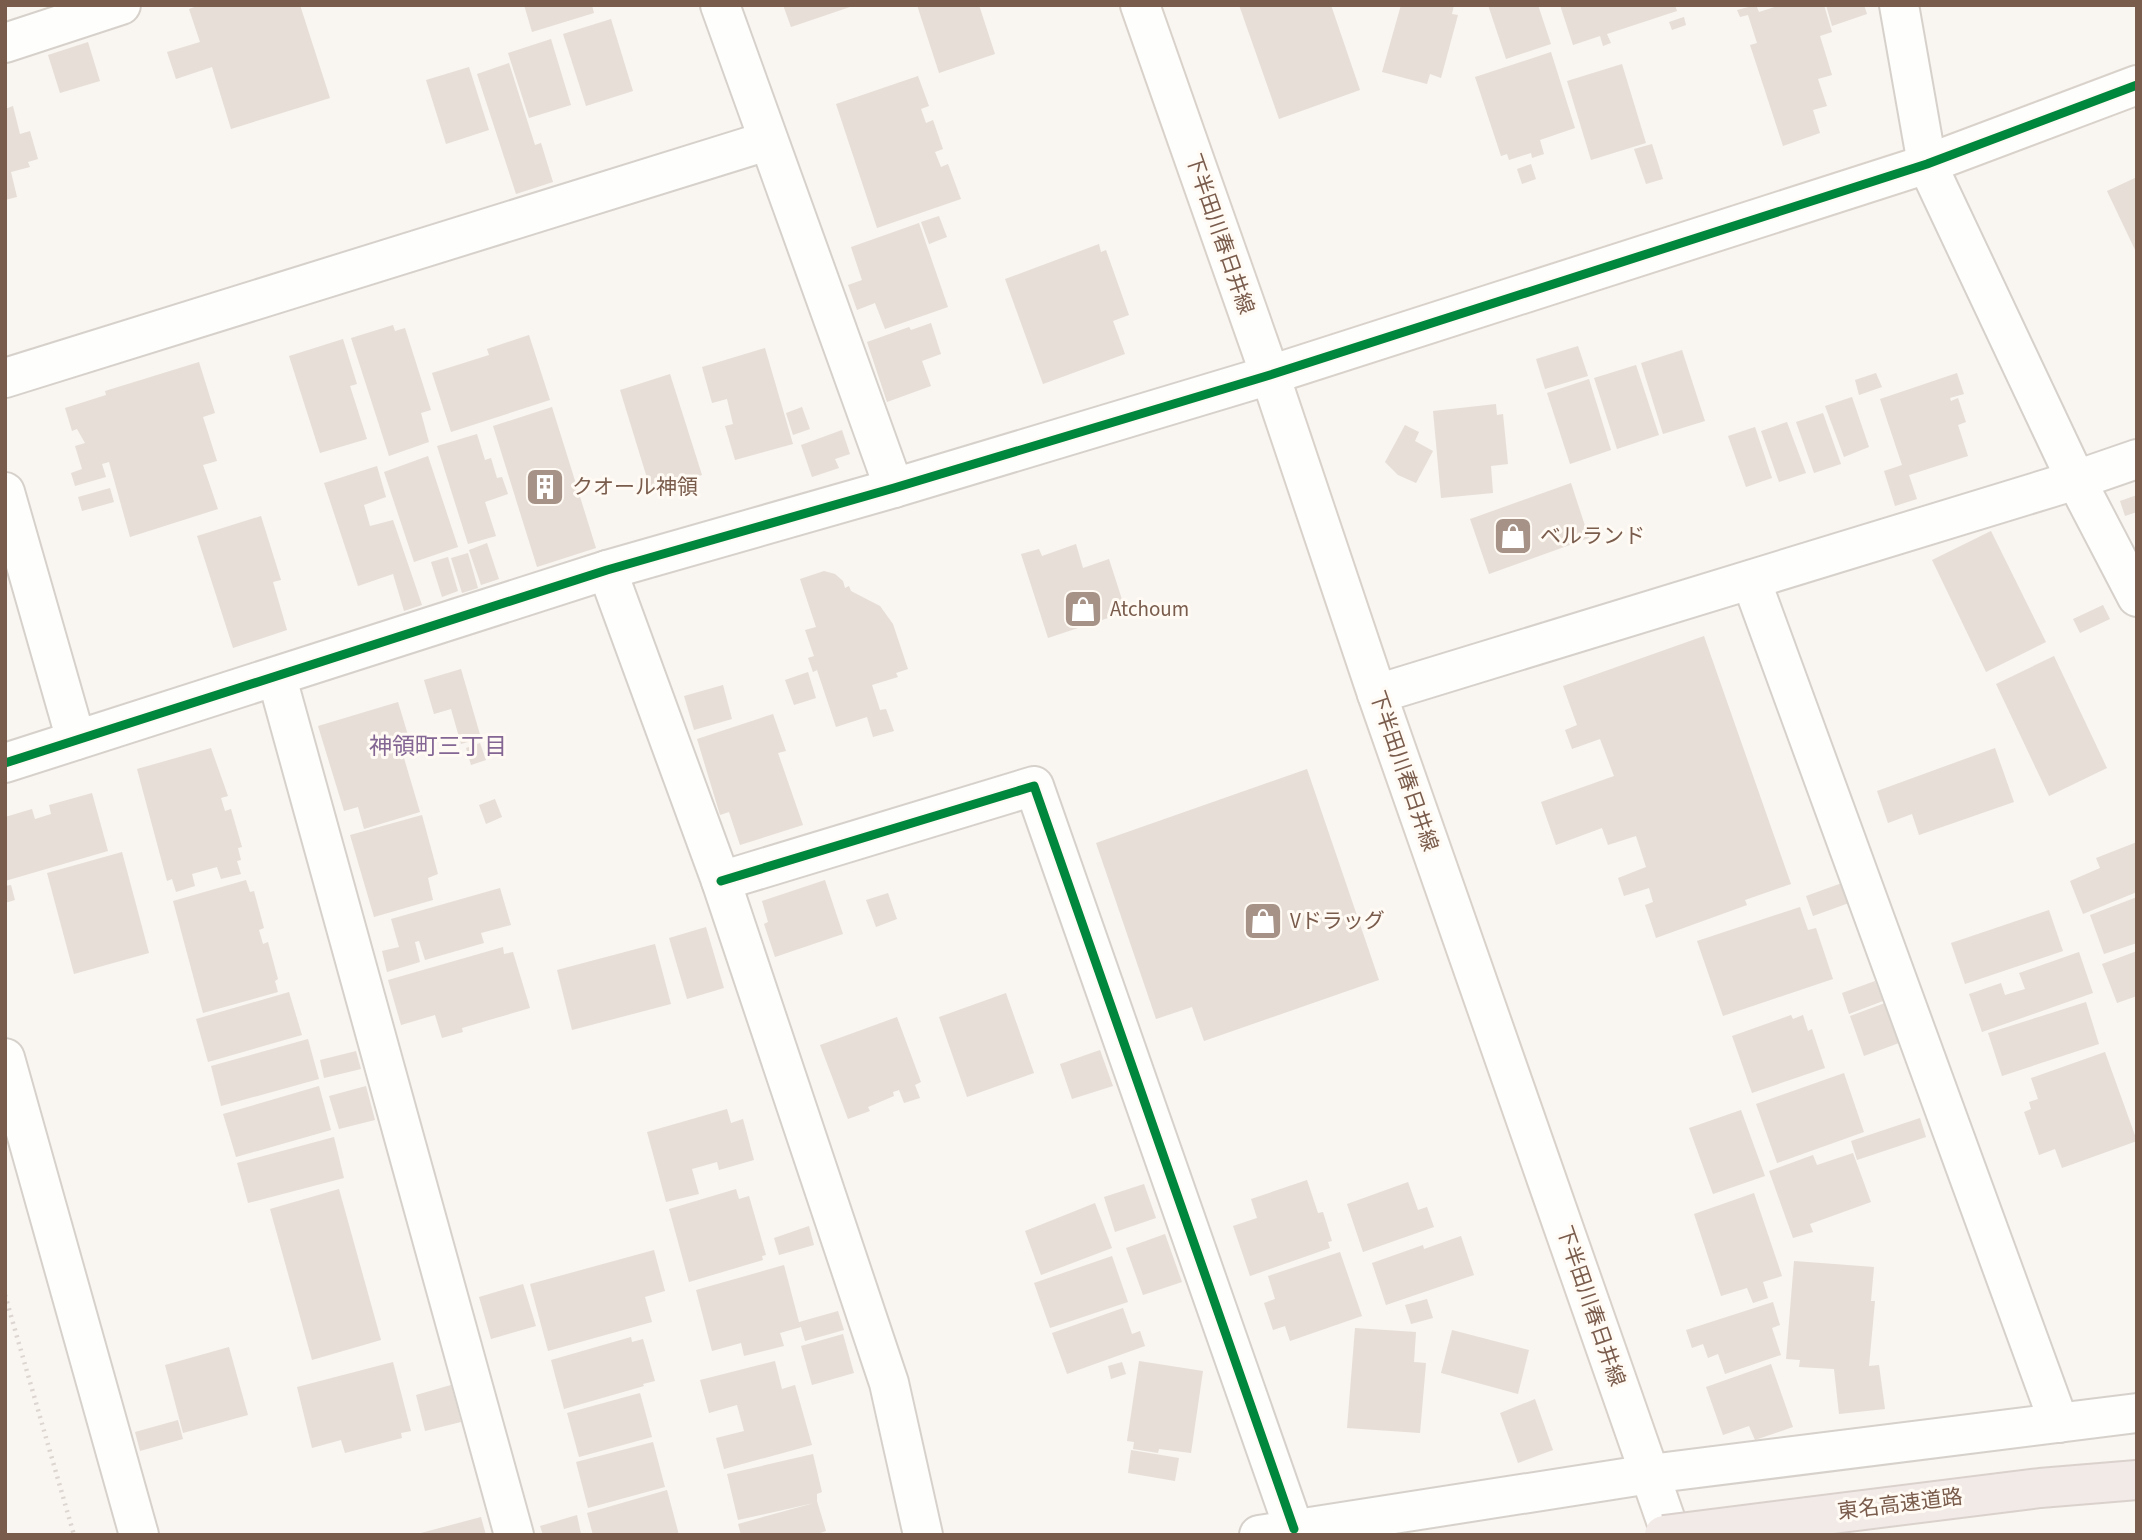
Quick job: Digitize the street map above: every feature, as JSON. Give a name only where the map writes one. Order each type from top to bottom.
[{"type":"highway","name":"東名高速道路","points":[[1664,1535],[2040,1488],[2137,1480]]},
{"type":"street","points":[[5,43],[121,5]]},
{"type":"street","points":[[720,5],[894,488]]},
{"type":"street","name":"下半田川春日井線","points":[[1140,5],[1671,1535]]},
{"type":"street","points":[[1899,5],[1927,164],[2076,480],[2137,597]]},
{"type":"street","points":[[5,763],[607,570],[894,488],[1270,375],[1927,164],[2137,85]]},
{"type":"street","points":[[5,378],[767,141]]},
{"type":"street","points":[[1377,694],[2137,459]]},
{"type":"street","points":[[5,492],[76,740]]},
{"type":"street","points":[[607,570],[721,881],[889,1383],[923,1535]]},
{"type":"street","points":[[1751,580],[2059,1423]]},
{"type":"street","points":[[277,678],[514,1535]]},
{"type":"street","points":[[721,881],[1034,786],[1277,1532],[1650,1474],[2137,1413]]},
{"type":"street","points":[[5,1058],[139,1535]]},
{"type":"path","points":[[5,1294],[74,1535]]},
{"type":"building","points":[[200,5],[300,5],[330,98],[231,129],[212,67],[176,79],[167,52],[200,42],[189,9]]},
{"type":"building","points":[[524,5],[592,5],[594,13],[532,32]]},
{"type":"building","points":[[783,5],[852,5],[853,6],[791,27]]},
{"type":"building","points":[[917,5],[979,5],[995,54],[939,73]]},
{"type":"building","points":[[1239,5],[1331,5],[1360,90],[1279,119]]},
{"type":"building","points":[[1401,5],[1454,5],[1452,14],[1458,15],[1441,78],[1430,74],[1427,84],[1382,72]]},
{"type":"building","points":[[1488,5],[1538,5],[1551,44],[1506,59]]},
{"type":"building","points":[[1560,5],[1675,5],[1677,11],[1607,34],[1611,43],[1603,46],[1600,36],[1573,45]]},
{"type":"building","points":[[1756,5],[1759,12],[1781,5],[1824,5],[1832,32],[1820,36],[1832,75],[1818,79],[1827,106],[1813,110],[1820,133],[1783,146],[1750,45],[1757,43],[1748,15],[1740,17],[1737,10]]},
{"type":"building","points":[[1826,5],[1864,5],[1867,14],[1832,26]]},
{"type":"building","points":[[1684,17],[1686,25],[1672,30],[1669,22]]},
{"type":"building","points":[[611,19],[633,91],[586,106],[563,34]]},
{"type":"building","points":[[551,39],[571,105],[529,118],[508,53]]},
{"type":"building","points":[[88,42],[100,81],[60,93],[48,55]]},
{"type":"building","points":[[1551,52],[1575,128],[1540,140],[1544,154],[1532,158],[1531,153],[1509,160],[1507,154],[1501,156],[1475,77]]},
{"type":"building","points":[[509,63],[535,145],[541,143],[553,182],[516,194],[477,74]]},
{"type":"building","points":[[1622,64],[1646,143],[1591,160],[1567,81]]},
{"type":"building","points":[[469,67],[489,130],[446,144],[426,80]]},
{"type":"building","points":[[918,76],[929,106],[921,109],[926,123],[933,120],[943,149],[935,152],[941,167],[948,164],[961,199],[877,228],[836,104]]},
{"type":"building","points":[[13,106],[20,134],[30,131],[38,159],[28,162],[30,167],[11,172],[17,197],[5,200],[5,109]]},
{"type":"building","points":[[1652,144],[1663,179],[1646,184],[1634,149]]},
{"type":"building","points":[[1531,164],[1536,179],[1522,184],[1517,169]]},
{"type":"building","points":[[2137,177],[2137,254],[2107,191]]},
{"type":"building","points":[[939,216],[947,237],[929,244],[921,222]]},
{"type":"building","points":[[919,223],[948,307],[885,329],[875,303],[857,310],[848,285],[862,280],[851,247]]},
{"type":"building","points":[[1099,244],[1101,252],[1106,250],[1129,315],[1113,321],[1125,354],[1043,384],[1005,279]]},
{"type":"building","points":[[931,323],[941,354],[922,361],[931,386],[887,402],[867,342],[909,327],[911,330]]},
{"type":"building","points":[[393,325],[395,331],[405,328],[431,410],[421,413],[429,442],[389,456],[351,338]]},
{"type":"building","points":[[529,335],[550,400],[451,432],[432,373],[489,355],[487,349]]},
{"type":"building","points":[[343,339],[357,384],[350,386],[367,439],[320,453],[289,356]]},
{"type":"building","points":[[1578,346],[1588,376],[1545,389],[1536,359]]},
{"type":"building","points":[[765,348],[793,444],[735,460],[725,426],[733,424],[727,399],[712,403],[702,367]]},
{"type":"building","points":[[1682,350],[1705,421],[1663,434],[1641,363]]},
{"type":"building","points":[[199,362],[215,413],[203,417],[217,461],[203,465],[218,509],[130,537],[109,462],[102,464],[106,477],[75,486],[71,473],[82,469],[75,446],[85,443],[77,429],[72,431],[65,408],[106,395],[105,391]]},
{"type":"building","points":[[1636,365],[1659,435],[1617,449],[1594,378]]},
{"type":"building","points":[[1876,373],[1882,387],[1859,395],[1855,380]]},
{"type":"building","points":[[1957,373],[1964,394],[1950,398],[1951,401],[1958,398],[1966,422],[1958,425],[1968,456],[1909,475],[1917,499],[1895,506],[1884,471],[1902,465],[1880,399]]},
{"type":"building","points":[[670,374],[702,475],[651,491],[620,390]]},
{"type":"building","points":[[1589,379],[1611,450],[1570,464],[1547,393]]},
{"type":"building","points":[[1852,397],[1869,447],[1844,457],[1825,406]]},
{"type":"building","points":[[1496,404],[1497,415],[1503,414],[1508,464],[1491,466],[1493,493],[1441,498],[1433,411]]},
{"type":"building","name":"クオール神領","points":[[552,407],[596,548],[537,567],[493,426]]},
{"type":"building","points":[[802,407],[810,429],[793,435],[786,413]]},
{"type":"building","points":[[1823,413],[1841,464],[1814,473],[1796,422]]},
{"type":"building","points":[[1787,422],[1806,473],[1779,482],[1761,431]]},
{"type":"building","points":[[1405,425],[1419,432],[1415,441],[1433,451],[1416,483],[1398,475],[1385,462]]},
{"type":"building","points":[[1755,427],[1772,478],[1746,487],[1728,436]]},
{"type":"building","points":[[842,430],[850,454],[835,459],[839,468],[812,477],[801,445]]},
{"type":"building","points":[[477,434],[485,460],[491,458],[497,478],[502,477],[508,494],[485,502],[496,536],[468,544],[437,446]]},
{"type":"building","points":[[428,456],[458,547],[414,562],[384,472]]},
{"type":"building","points":[[377,466],[386,497],[364,505],[370,526],[393,520],[422,605],[404,611],[393,574],[358,586],[324,483]]},
{"type":"building","points":[[1571,483],[1589,538],[1489,574],[1470,519]]},
{"type":"building","points":[[110,488],[114,502],[82,511],[78,497]]},
{"type":"building","points":[[2137,495],[2137,512],[2125,516],[2120,501]]},
{"type":"building","points":[[261,516],[281,580],[273,582],[287,630],[233,648],[197,536]]},
{"type":"building","points":[[1991,531],[2046,642],[1986,672],[1932,560]]},
{"type":"building","points":[[487,543],[499,579],[481,585],[469,550]]},
{"type":"building","points":[[1076,544],[1083,568],[1109,559],[1126,612],[1048,638],[1021,554],[1039,549],[1042,556]]},
{"type":"building","points":[[468,553],[478,588],[462,593],[451,558]]},
{"type":"building","points":[[448,557],[458,591],[442,597],[431,562]]},
{"type":"building","points":[[824,571],[835,574],[843,581],[845,588],[849,586],[851,591],[880,606],[893,624],[908,669],[896,673],[898,677],[872,685],[880,710],[886,709],[894,731],[873,737],[867,717],[836,727],[817,670],[813,672],[808,658],[814,656],[805,630],[816,627],[800,579]]},
{"type":"building","points":[[2103,605],[2110,619],[2080,633],[2073,619]]},
{"type":"building","points":[[1704,636],[1791,884],[1745,900],[1747,905],[1656,938],[1645,905],[1653,902],[1649,888],[1624,896],[1618,878],[1646,867],[1636,836],[1608,845],[1602,828],[1556,845],[1541,802],[1614,776],[1600,739],[1572,749],[1565,730],[1577,725],[1563,686]]},
{"type":"building","points":[[2054,656],[2107,768],[2049,796],[1996,684]]},
{"type":"building","points":[[461,669],[481,738],[461,744],[451,709],[434,714],[424,680]]},
{"type":"building","points":[[808,672],[816,698],[794,705],[785,680]]},
{"type":"building","points":[[723,685],[732,719],[694,730],[684,696]]},
{"type":"building","points":[[398,702],[411,745],[401,748],[420,812],[364,829],[358,807],[344,811],[318,726]]},
{"type":"building","points":[[773,714],[786,751],[778,753],[803,825],[740,845],[729,812],[720,815],[697,739]]},
{"type":"building","points":[[480,743],[486,760],[471,765],[466,748]]},
{"type":"building","points":[[211,748],[228,796],[221,798],[225,811],[231,809],[242,847],[238,848],[241,860],[237,861],[241,874],[221,879],[217,867],[192,874],[195,886],[176,892],[172,879],[167,881],[137,769]]},
{"type":"building","points":[[1995,748],[2014,802],[1919,835],[1912,814],[1888,823],[1877,791]]},
{"type":"building","points":[[1307,769],[1379,980],[1204,1041],[1192,1007],[1156,1019],[1096,843]]},
{"type":"building","points":[[92,793],[108,851],[5,881],[5,817],[32,809],[35,819],[51,814],[49,805]]},
{"type":"building","points":[[495,799],[502,817],[486,824],[479,805]]},
{"type":"building","points":[[422,815],[438,874],[428,878],[433,900],[374,917],[350,835]]},
{"type":"building","points":[[2137,842],[2137,892],[2083,914],[2070,881],[2100,868],[2096,858]]},
{"type":"building","points":[[122,852],[149,953],[74,974],[47,873]]},
{"type":"building","points":[[246,880],[250,892],[254,891],[264,928],[259,930],[263,944],[268,942],[278,979],[275,981],[278,992],[203,1013],[173,901]]},
{"type":"building","points":[[825,880],[843,934],[775,957],[764,924],[768,922],[762,901]]},
{"type":"building","points":[[1842,883],[1849,903],[1813,916],[1806,896]]},
{"type":"building","points":[[11,885],[15,900],[5,903],[5,886]]},
{"type":"building","points":[[500,888],[511,925],[481,933],[484,943],[425,960],[419,941],[415,942],[420,962],[387,972],[382,951],[399,947],[391,919]]},
{"type":"building","points":[[888,893],[897,919],[876,927],[866,900]]},
{"type":"building","points":[[2137,897],[2137,943],[2104,954],[2090,915]]},
{"type":"building","points":[[1800,907],[1808,930],[1816,928],[1833,979],[1723,1016],[1697,941]]},
{"type":"building","points":[[2049,910],[2063,951],[1965,984],[1951,943]]},
{"type":"building","points":[[706,927],[724,988],[687,999],[669,938]]},
{"type":"building","points":[[655,944],[671,1004],[572,1030],[557,970]]},
{"type":"building","points":[[503,947],[504,954],[513,952],[530,1008],[462,1028],[463,1032],[442,1038],[435,1015],[401,1025],[388,980]]},
{"type":"building","points":[[2137,951],[2137,996],[2117,1003],[2102,964]]},
{"type":"building","points":[[2079,952],[2093,993],[1982,1032],[1969,994],[2001,983],[2005,995],[2025,989],[2019,973]]},
{"type":"building","points":[[1875,981],[1883,1001],[1849,1014],[1842,993]]},
{"type":"building","points":[[289,992],[302,1035],[208,1062],[196,1019]]},
{"type":"building","points":[[1006,993],[1034,1073],[967,1097],[939,1017]]},
{"type":"building","points":[[2086,1002],[2099,1044],[2002,1076],[1988,1033]]},
{"type":"building","points":[[1885,1003],[1899,1043],[1864,1056],[1850,1016]]},
{"type":"building","points":[[1791,1015],[1793,1019],[1803,1015],[1808,1031],[1812,1029],[1825,1068],[1752,1093],[1732,1036]]},
{"type":"building","points":[[897,1017],[921,1082],[915,1085],[920,1098],[904,1103],[899,1090],[893,1092],[894,1096],[868,1107],[870,1111],[848,1119],[820,1045]]},
{"type":"building","points":[[308,1039],[319,1079],[221,1106],[211,1066]]},
{"type":"building","points":[[1100,1050],[1113,1086],[1072,1099],[1060,1064]]},
{"type":"building","points":[[356,1051],[361,1069],[324,1078],[320,1060]]},
{"type":"building","points":[[2105,1052],[2137,1141],[2062,1168],[2055,1149],[2039,1155],[2024,1112],[2031,1109],[2029,1102],[2038,1099],[2031,1078]]},
{"type":"building","points":[[1844,1073],[1864,1132],[1777,1163],[1756,1104]]},
{"type":"building","points":[[319,1086],[331,1130],[236,1157],[223,1114]]},
{"type":"building","points":[[366,1086],[375,1120],[339,1129],[329,1096]]},
{"type":"building","points":[[727,1109],[731,1123],[743,1119],[754,1160],[719,1170],[717,1162],[692,1169],[699,1194],[666,1202],[647,1132]]},
{"type":"building","points":[[1741,1110],[1765,1176],[1713,1194],[1689,1128]]},
{"type":"building","points":[[1920,1118],[1926,1137],[1857,1160],[1851,1141]]},
{"type":"building","points":[[334,1137],[344,1178],[248,1203],[237,1163]]},
{"type":"building","points":[[1853,1153],[1871,1202],[1810,1224],[1813,1232],[1793,1238],[1769,1171],[1813,1155],[1817,1165]]},
{"type":"building","points":[[1307,1180],[1318,1213],[1323,1212],[1332,1241],[1328,1242],[1330,1248],[1250,1276],[1233,1226],[1257,1218],[1251,1199]]},
{"type":"building","points":[[1408,1182],[1418,1210],[1427,1207],[1434,1227],[1363,1252],[1347,1204]]},
{"type":"building","points":[[1144,1184],[1156,1218],[1115,1232],[1104,1197]]},
{"type":"building","points":[[339,1189],[381,1340],[312,1360],[270,1209]]},
{"type":"building","points":[[736,1189],[739,1199],[749,1196],[766,1255],[762,1256],[763,1260],[689,1282],[669,1209]]},
{"type":"building","points":[[1754,1193],[1782,1276],[1763,1282],[1768,1298],[1753,1303],[1747,1288],[1721,1296],[1694,1214]]},
{"type":"building","points":[[1095,1203],[1112,1248],[1041,1275],[1025,1231]]},
{"type":"building","points":[[809,1226],[814,1245],[779,1255],[774,1238]]},
{"type":"building","points":[[1165,1234],[1182,1282],[1143,1295],[1126,1248]]},
{"type":"building","points":[[1461,1236],[1474,1275],[1386,1305],[1372,1263],[1423,1245],[1424,1249]]},
{"type":"building","points":[[654,1250],[665,1291],[645,1297],[652,1322],[548,1351],[530,1284]]},
{"type":"building","points":[[1340,1252],[1362,1316],[1290,1341],[1285,1326],[1273,1330],[1264,1303],[1275,1299],[1268,1276]]},
{"type":"building","points":[[1112,1256],[1128,1302],[1050,1328],[1034,1283]]},
{"type":"building","points":[[1794,1261],[1874,1267],[1871,1301],[1875,1301],[1869,1366],[1879,1365],[1885,1409],[1839,1414],[1834,1369],[1799,1367],[1800,1360],[1786,1359]]},
{"type":"building","points":[[784,1265],[799,1322],[838,1311],[844,1330],[805,1341],[801,1327],[780,1333],[784,1346],[744,1356],[741,1343],[712,1351],[696,1290]]},
{"type":"building","points":[[523,1284],[536,1326],[491,1339],[479,1297]]},
{"type":"building","points":[[1427,1299],[1433,1318],[1411,1324],[1405,1305]]},
{"type":"building","points":[[1773,1302],[1780,1325],[1772,1328],[1781,1355],[1725,1374],[1718,1354],[1708,1358],[1703,1344],[1692,1348],[1686,1330]]},
{"type":"building","points":[[1123,1308],[1132,1334],[1140,1331],[1145,1346],[1067,1374],[1052,1333]]},
{"type":"building","points":[[1355,1328],[1416,1332],[1414,1362],[1426,1363],[1420,1433],[1347,1428]]},
{"type":"building","points":[[1452,1330],[1529,1350],[1518,1394],[1441,1373]]},
{"type":"building","points":[[843,1334],[854,1373],[812,1385],[801,1346]]},
{"type":"building","points":[[631,1337],[632,1342],[643,1339],[655,1381],[564,1409],[551,1360]]},
{"type":"building","points":[[229,1347],[248,1415],[183,1433],[165,1365]]},
{"type":"building","points":[[775,1361],[782,1389],[795,1385],[812,1445],[724,1469],[716,1438],[744,1431],[737,1405],[709,1413],[700,1380]]},
{"type":"building","points":[[1139,1361],[1203,1371],[1191,1453],[1159,1449],[1158,1453],[1133,1449],[1134,1442],[1127,1441]]},
{"type":"building","points":[[393,1362],[411,1431],[401,1433],[402,1438],[345,1453],[341,1440],[312,1448],[297,1387]]},
{"type":"building","points":[[1122,1362],[1126,1374],[1111,1379],[1108,1366]]},
{"type":"building","points":[[1771,1364],[1793,1427],[1755,1440],[1749,1426],[1723,1435],[1706,1387]]},
{"type":"building","points":[[451,1385],[461,1422],[425,1431],[416,1395]]},
{"type":"building","points":[[640,1393],[652,1437],[579,1457],[567,1413]]},
{"type":"building","points":[[1535,1399],[1553,1450],[1518,1463],[1500,1413]]},
{"type":"building","points":[[178,1420],[183,1439],[140,1451],[135,1432]]},
{"type":"building","points":[[653,1442],[665,1487],[588,1508],[576,1462]]},
{"type":"building","points":[[1131,1450],[1179,1458],[1175,1481],[1128,1473]]},
{"type":"building","points":[[813,1454],[822,1492],[817,1494],[817,1501],[826,1531],[820,1533],[821,1535],[741,1535],[738,1524],[814,1503],[738,1520],[727,1474]]},
{"type":"building","points":[[667,1490],[679,1535],[593,1535],[587,1513]]},
{"type":"building","points":[[577,1515],[581,1534],[543,1535],[540,1526]]},
{"type":"building","points":[[481,1517],[486,1535],[417,1534]]},
{"type":"cycle path","points":[[5,763],[607,570],[894,488],[1270,375],[1927,164],[2137,85]]},
{"type":"cycle path","points":[[721,881],[1034,786],[1294,1529]]},
{"type":"place","name":"クオール神領","points":[[545,487]]},
{"type":"place","name":"ベルランド","points":[[1513,536]]},
{"type":"place","name":"Atchoum","points":[[1083,609]]},
{"type":"place","name":"Vドラッグ","points":[[1263,921]]},
{"type":"district","name":"神領町三丁目","points":[[438,746]]}]
